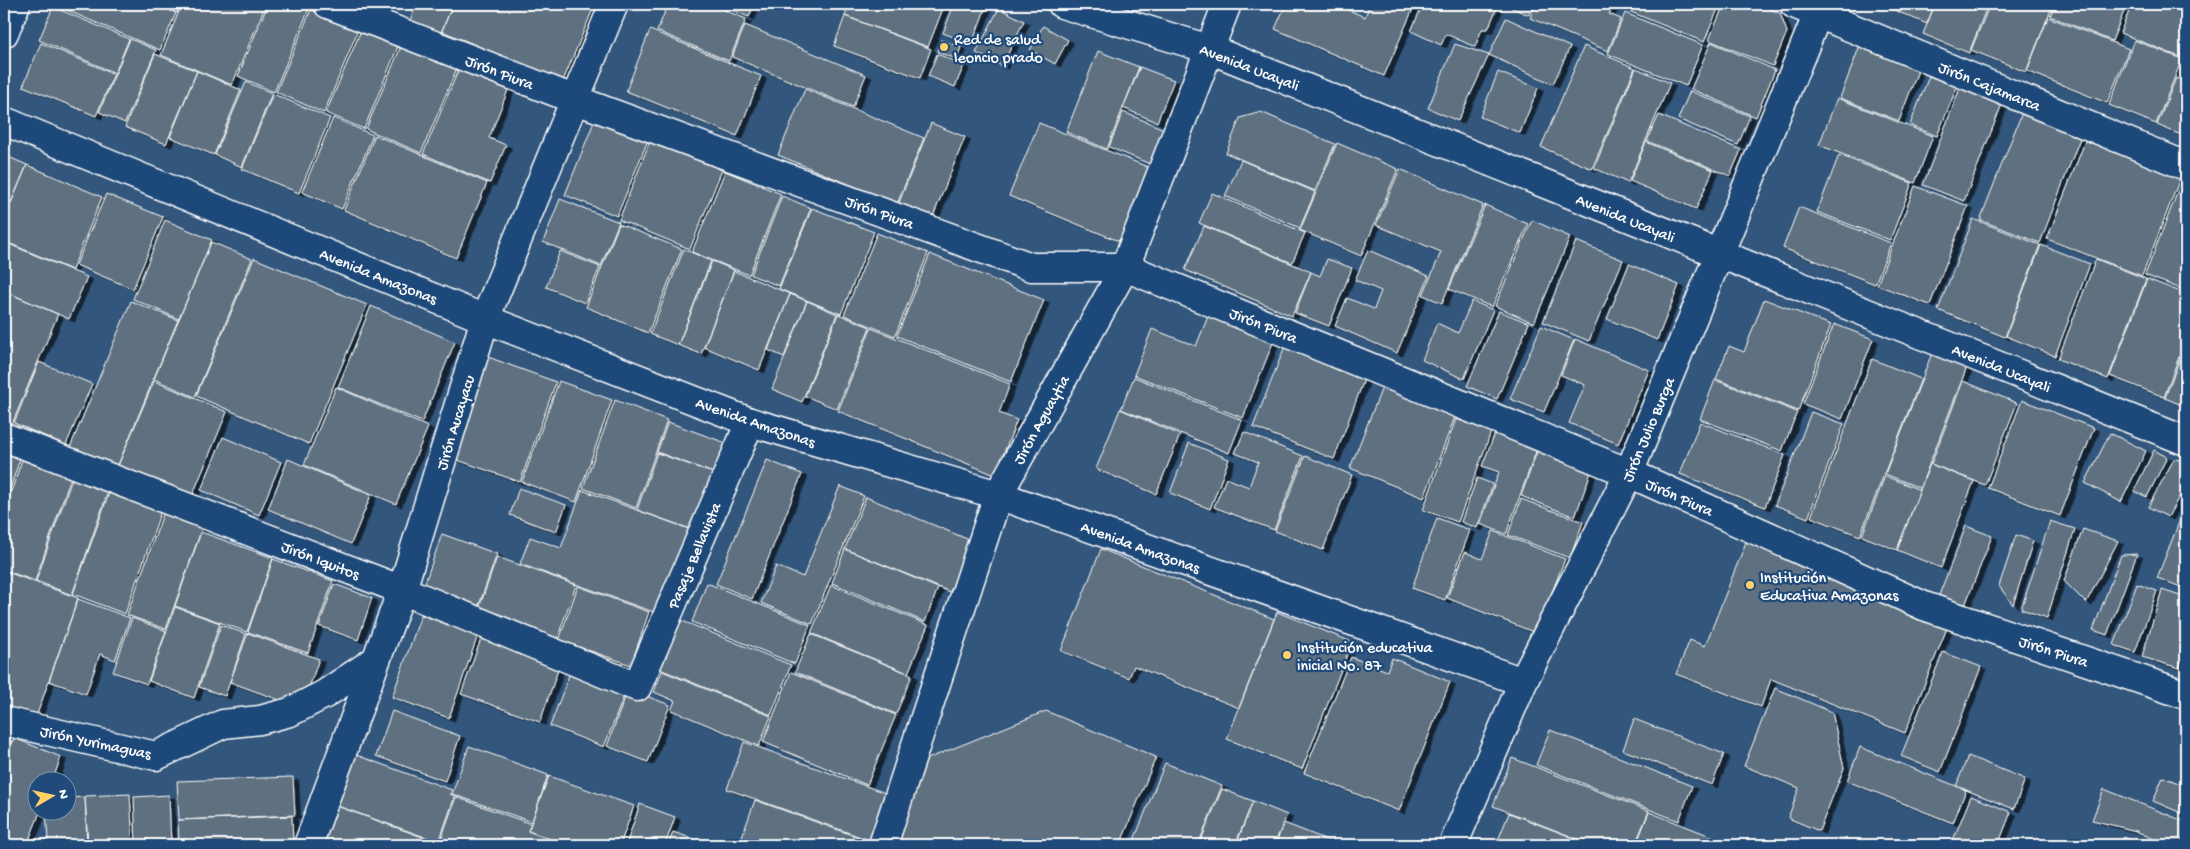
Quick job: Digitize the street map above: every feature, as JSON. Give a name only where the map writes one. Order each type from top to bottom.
[{"type":"street","points":[[4,33],[16,4]]},
{"type":"street","name":"Jirón Piura","points":[[328,4],[576,100],[1031,267],[1125,267],[1630,473],[1924,606],[2186,695]]},
{"type":"street","name":"Jirón Aucayacu","points":[[308,845],[402,590],[485,319],[614,4]]},
{"type":"street","name":"Avenida Ucayali","points":[[1062,4],[1209,49],[2186,442]]},
{"type":"street","name":"Jirón Aguaytia","points":[[883,845],[998,495],[1125,267],[1227,4]]},
{"type":"street","name":"Jirón Cajamarca","points":[[1794,4],[1820,9],[2186,166]]},
{"type":"street","name":"Jirón Julio Burga","points":[[1453,845],[1523,682],[1630,473],[1820,9]]},
{"type":"street","name":"Avenida Amazonas","points":[[4,121],[485,319],[750,422],[998,495],[1523,682]]},
{"type":"street","name":"Pasaje Bellavista","points":[[637,687],[750,422]]},
{"type":"street","name":"Jirón Iquitos","points":[[4,437],[402,590],[637,687]]},
{"type":"street","name":"Jirón Yurimaguas","points":[[4,721],[156,756],[223,724],[260,720],[290,712],[325,694],[376,660]]},
{"type":"building","points":[[52,4],[154,4],[176,13],[160,50]]},
{"type":"building","points":[[156,4],[181,4],[177,13]]},
{"type":"building","points":[[182,4],[266,4],[232,85],[161,55]]},
{"type":"building","points":[[268,4],[296,4],[309,9],[274,92],[238,76]]},
{"type":"building","points":[[401,4],[413,4],[412,8]]},
{"type":"building","points":[[417,4],[453,4],[440,35],[409,23]]},
{"type":"building","points":[[453,4],[595,4],[563,81],[442,31]]},
{"type":"building","points":[[668,4],[710,4],[746,19],[729,61],[657,31]]},
{"type":"building","points":[[717,4],[754,4],[749,17]]},
{"type":"building","points":[[849,4],[939,4],[944,6],[928,47],[845,16]]},
{"type":"building","points":[[954,4],[987,4],[972,44],[943,33]]},
{"type":"building","points":[[1200,4],[1219,4],[1216,11]]},
{"type":"building","points":[[1286,4],[1334,4],[1365,17],[1370,4],[1415,4],[1384,76],[1275,29]]},
{"type":"building","points":[[1423,4],[1489,4],[1497,8],[1488,29],[1482,29],[1475,47],[1446,34],[1441,45],[1411,31]]},
{"type":"building","points":[[1502,4],[1534,4],[1529,15]]},
{"type":"building","points":[[1536,4],[1614,4],[1609,14],[1621,19],[1608,51],[1530,18]]},
{"type":"building","points":[[1614,4],[1720,4],[1704,42]]},
{"type":"building","points":[[1724,4],[1758,4],[1780,13],[1787,32],[1773,66],[1709,40]]},
{"type":"building","points":[[1880,4],[1935,4],[1927,24]]},
{"type":"building","points":[[1935,4],[1988,4],[1969,53],[1923,34]]},
{"type":"building","points":[[1990,4],[2053,4],[2026,72],[1971,50]]},
{"type":"building","points":[[2055,4],[2127,4],[2112,41],[2050,16]]},
{"type":"building","points":[[2132,4],[2186,4],[2186,41],[2180,57],[2120,33]]},
{"type":"building","points":[[53,7],[129,39],[115,73],[39,40]]},
{"type":"building","points":[[999,8],[1024,21],[1002,66],[976,53]]},
{"type":"building","points":[[311,10],[358,30],[324,113],[276,92]]},
{"type":"building","points":[[1625,13],[1703,45],[1686,86],[1608,54]]},
{"type":"building","points":[[845,16],[931,49],[920,78],[834,46]]},
{"type":"building","points":[[2048,17],[2129,49],[2107,103],[2027,71]]},
{"type":"building","points":[[1506,18],[1570,47],[1553,84],[1489,55]]},
{"type":"building","points":[[745,25],[866,75],[853,107],[732,57]]},
{"type":"building","points":[[1043,26],[1068,40],[1055,64],[1030,50]]},
{"type":"building","points":[[362,28],[399,44],[364,129],[326,113]]},
{"type":"building","points":[[650,30],[761,76],[737,136],[626,91]]},
{"type":"building","points":[[130,39],[156,50],[125,123],[99,112]]},
{"type":"building","points":[[941,40],[961,47],[957,59],[937,52]]},
{"type":"building","points":[[2134,40],[2182,59],[2156,124],[2109,105]]},
{"type":"building","points":[[1711,42],[1775,70],[1756,117],[1691,89]]},
{"type":"building","points":[[41,43],[114,74],[96,116],[23,86]]},
{"type":"building","points":[[402,44],[457,68],[421,153],[366,129]]},
{"type":"building","points":[[1455,44],[1489,55],[1458,121],[1428,108]]},
{"type":"building","points":[[1860,45],[1919,68],[1899,121],[1840,98]]},
{"type":"building","points":[[1584,46],[1635,68],[1592,169],[1541,147]]},
{"type":"building","points":[[1098,51],[1139,67],[1107,149],[1066,132]]},
{"type":"building","points":[[155,54],[197,71],[166,144],[125,127]]},
{"type":"building","points":[[937,54],[964,65],[955,87],[928,76]]},
{"type":"building","points":[[461,64],[510,85],[489,138],[506,145],[490,183],[423,154]]},
{"type":"building","points":[[1140,67],[1174,80],[1157,122],[1123,108]]},
{"type":"building","points":[[1636,68],[1670,83],[1628,183],[1594,168]]},
{"type":"building","points":[[197,71],[241,90],[214,155],[170,137]]},
{"type":"building","points":[[1498,72],[1538,88],[1520,133],[1480,117]]},
{"type":"building","points":[[1929,76],[1957,87],[1937,136],[1910,125]]},
{"type":"building","points":[[2176,78],[2186,82],[2186,137],[2157,125]]},
{"type":"building","points":[[246,82],[272,93],[242,167],[215,155]]},
{"type":"building","points":[[1960,88],[2002,104],[1964,201],[1923,185]]},
{"type":"building","points":[[805,89],[924,138],[897,204],[778,155]]},
{"type":"building","points":[[1690,91],[1750,116],[1738,145],[1678,119]]},
{"type":"building","points":[[273,94],[330,118],[299,193],[242,169]]},
{"type":"building","points":[[1837,98],[1933,136],[1915,183],[1819,145]]},
{"type":"building","points":[[2023,110],[2082,133],[2040,243],[1980,220]]},
{"type":"building","points":[[1123,112],[1164,129],[1150,164],[1109,147]]},
{"type":"building","points":[[1261,112],[1335,144],[1315,191],[1226,153],[1240,118]]},
{"type":"building","points":[[1659,115],[1741,150],[1730,176],[1647,141]]},
{"type":"building","points":[[333,118],[373,135],[342,209],[302,192]]},
{"type":"building","points":[[595,119],[648,140],[617,216],[565,195]]},
{"type":"building","points":[[931,123],[965,137],[932,219],[898,205]]},
{"type":"building","points":[[1039,123],[1150,168],[1121,242],[1009,196]]},
{"type":"building","points":[[375,135],[487,183],[456,258],[344,210]]},
{"type":"building","points":[[2086,139],[2181,176],[2142,276],[2047,239]]},
{"type":"building","points":[[650,141],[722,170],[690,249],[619,220]]},
{"type":"building","points":[[1646,142],[1713,170],[1696,209],[1630,181]]},
{"type":"building","points":[[1337,143],[1398,169],[1361,256],[1300,230]]},
{"type":"building","points":[[4,155],[27,165],[4,219]]},
{"type":"building","points":[[1839,155],[1912,183],[1890,240],[1817,212]]},
{"type":"building","points":[[1241,160],[1315,192],[1300,228],[1225,196]]},
{"type":"building","points":[[27,165],[102,197],[72,270],[4,241],[4,220]]},
{"type":"building","points":[[1400,169],[1483,205],[1442,303],[1423,295],[1441,252],[1376,225]]},
{"type":"building","points":[[725,171],[781,194],[749,275],[692,252]]},
{"type":"building","points":[[2183,178],[2186,179],[2186,291],[2145,275]]},
{"type":"building","points":[[1915,186],[1968,206],[1930,305],[1877,285]]},
{"type":"building","points":[[1212,193],[1305,233],[1292,263],[1199,223]]},
{"type":"building","points":[[106,194],[163,217],[133,289],[76,265]]},
{"type":"building","points":[[782,196],[811,208],[779,286],[751,275]]},
{"type":"building","points":[[560,199],[619,222],[601,266],[543,242]]},
{"type":"building","points":[[1485,205],[1528,224],[1492,307],[1449,289]]},
{"type":"building","points":[[1799,207],[1891,243],[1875,284],[1783,248]]},
{"type":"building","points":[[812,208],[874,232],[841,314],[779,289]]},
{"type":"building","points":[[1973,219],[2040,245],[2005,337],[1938,310]]},
{"type":"building","points":[[165,220],[212,240],[179,319],[133,299]]},
{"type":"building","points":[[1532,220],[1570,237],[1534,323],[1495,306]]},
{"type":"building","points":[[619,224],[682,249],[648,333],[586,307]]},
{"type":"building","points":[[1204,226],[1311,272],[1292,316],[1185,270]]},
{"type":"building","points":[[877,233],[928,253],[895,336],[844,315]]},
{"type":"building","points":[[1576,241],[1623,260],[1589,341],[1543,322]]},
{"type":"building","points":[[4,242],[87,277],[69,319],[4,291]]},
{"type":"building","points":[[211,242],[252,259],[195,397],[154,379]]},
{"type":"building","points":[[2041,245],[2090,264],[2055,356],[2006,336]]},
{"type":"building","points":[[684,249],[711,261],[678,345],[650,334]]},
{"type":"building","points":[[1368,250],[1429,276],[1397,353],[1335,326],[1347,298],[1374,309],[1381,291],[1355,280]]},
{"type":"building","points":[[560,251],[600,267],[585,303],[546,287]]},
{"type":"building","points":[[930,254],[1044,300],[1011,382],[897,336]]},
{"type":"building","points":[[254,258],[367,305],[309,444],[196,396]]},
{"type":"building","points":[[1327,259],[1352,268],[1329,326],[1295,313],[1311,272],[1320,276]]},
{"type":"building","points":[[2096,259],[2146,279],[2108,379],[2058,359]]},
{"type":"building","points":[[712,261],[734,270],[701,354],[678,345]]},
{"type":"building","points":[[1629,264],[1679,285],[1657,340],[1607,319]]},
{"type":"building","points":[[734,271],[790,294],[759,370],[704,347]]},
{"type":"building","points":[[2147,279],[2186,294],[2186,338],[2164,397],[2110,376]]},
{"type":"building","points":[[6,292],[58,314],[10,429],[4,426],[4,297]]},
{"type":"building","points":[[790,294],[807,301],[784,357],[768,350]]},
{"type":"building","points":[[1764,299],[1831,325],[1798,411],[1716,379],[1729,346],[1744,352]]},
{"type":"building","points":[[131,301],[178,320],[116,470],[69,450]]},
{"type":"building","points":[[807,301],[837,314],[802,402],[772,389]]},
{"type":"building","points":[[1472,301],[1493,310],[1464,379],[1422,360],[1437,323],[1458,333]]},
{"type":"building","points":[[371,306],[455,342],[422,422],[338,387]]},
{"type":"building","points":[[1499,311],[1529,323],[1497,399],[1467,386]]},
{"type":"building","points":[[838,314],[870,327],[837,409],[805,396]]},
{"type":"building","points":[[1209,314],[1274,340],[1243,418],[1134,375],[1152,329],[1196,346]]},
{"type":"building","points":[[1834,324],[1873,339],[1842,419],[1803,404]]},
{"type":"building","points":[[1541,326],[1574,340],[1544,412],[1510,399]]},
{"type":"building","points":[[871,328],[1010,384],[999,413],[1017,420],[995,475],[838,411]]},
{"type":"building","points":[[1575,339],[1649,370],[1618,444],[1569,423],[1585,385],[1561,375]]},
{"type":"building","points":[[2186,342],[2186,407],[2165,398]]},
{"type":"building","points":[[1285,346],[1365,377],[1334,459],[1253,427]]},
{"type":"building","points":[[1932,353],[1967,367],[1920,488],[1885,474]]},
{"type":"building","points":[[488,357],[556,382],[520,482],[452,458]]},
{"type":"building","points":[[1872,359],[1921,379],[1860,536],[1811,517]]},
{"type":"building","points":[[39,362],[92,384],[66,445],[14,423]]},
{"type":"building","points":[[1134,377],[1242,420],[1229,453],[1121,409]]},
{"type":"building","points":[[1715,380],[1797,412],[1782,451],[1700,419]]},
{"type":"building","points":[[154,381],[227,412],[191,499],[117,468]]},
{"type":"building","points":[[559,381],[612,400],[576,502],[522,482]]},
{"type":"building","points":[[1963,381],[2017,403],[1985,485],[1931,464]]},
{"type":"building","points":[[1383,385],[1456,414],[1424,498],[1350,468]]},
{"type":"building","points":[[336,387],[428,427],[396,504],[304,465]]},
{"type":"building","points":[[615,400],[667,420],[636,508],[583,488]]},
{"type":"building","points":[[2022,400],[2094,428],[2060,516],[1988,488]]},
{"type":"building","points":[[1120,409],[1180,435],[1156,494],[1096,469]]},
{"type":"building","points":[[1811,412],[1844,424],[1808,518],[1775,505]]},
{"type":"building","points":[[1456,419],[1491,432],[1458,522],[1423,510]]},
{"type":"building","points":[[668,422],[726,443],[716,474],[657,452]]},
{"type":"building","points":[[1700,422],[1785,455],[1765,507],[1680,474]]},
{"type":"building","points":[[1244,432],[1303,456],[1274,530],[1214,507],[1226,478],[1249,487],[1258,462],[1235,453]]},
{"type":"building","points":[[1495,433],[1537,449],[1506,534],[1480,524],[1499,472],[1482,466]]},
{"type":"building","points":[[2110,433],[2146,451],[2121,502],[2085,483]]},
{"type":"building","points":[[223,437],[281,462],[259,515],[201,490]]},
{"type":"building","points":[[1189,443],[1229,459],[1210,509],[1170,493]]},
{"type":"building","points":[[1538,449],[1592,469],[1575,517],[1521,496]]},
{"type":"building","points":[[2154,450],[2167,457],[2147,497],[2134,491]]},
{"type":"building","points":[[4,453],[20,459],[4,506]]},
{"type":"building","points":[[657,453],[716,474],[696,531],[637,510]]},
{"type":"building","points":[[1305,456],[1352,475],[1323,550],[1275,531]]},
{"type":"building","points":[[288,459],[371,495],[351,544],[268,509]]},
{"type":"building","points":[[2174,459],[2186,461],[2186,484],[2168,517],[2148,507]]},
{"type":"building","points":[[22,460],[71,477],[35,581],[4,570],[4,512]]},
{"type":"building","points":[[767,460],[802,474],[752,599],[716,584]]},
{"type":"building","points":[[1930,464],[1974,481],[1941,568],[1897,550]]},
{"type":"building","points":[[73,476],[109,489],[72,595],[36,581]]},
{"type":"building","points":[[1885,476],[1920,490],[1897,550],[1862,536]]},
{"type":"building","points":[[1477,478],[1493,484],[1477,528],[1461,522]]},
{"type":"building","points":[[840,486],[864,496],[812,624],[761,603],[776,566],[803,577]]},
{"type":"building","points":[[519,488],[566,505],[556,532],[510,515]]},
{"type":"building","points":[[582,490],[689,529],[659,614],[520,564],[530,537],[561,548]]},
{"type":"building","points":[[109,493],[161,511],[125,614],[73,594]]},
{"type":"building","points":[[866,497],[972,541],[950,592],[845,549]]},
{"type":"building","points":[[1521,499],[1583,522],[1570,558],[1508,535]]},
{"type":"building","points":[[2186,508],[2186,589],[2157,578]]},
{"type":"building","points":[[163,514],[202,528],[166,629],[127,615]]},
{"type":"building","points":[[1437,518],[1470,530],[1445,600],[1412,588]]},
{"type":"building","points":[[2050,521],[2075,529],[2047,618],[2021,609]]},
{"type":"building","points":[[1966,526],[1992,536],[1960,618],[1934,608]]},
{"type":"building","points":[[2083,529],[2118,541],[2086,603],[2064,581]]},
{"type":"building","points":[[1493,531],[1565,559],[1536,633],[1447,598],[1465,552],[1482,559]]},
{"type":"building","points":[[201,532],[273,558],[247,632],[175,606]]},
{"type":"building","points":[[442,534],[497,554],[477,611],[422,591]]},
{"type":"building","points":[[2016,535],[2033,541],[2013,605],[1999,586]]},
{"type":"building","points":[[1748,537],[1951,618],[1905,733],[1771,679],[1761,707],[1676,674],[1690,640],[1705,646]]},
{"type":"building","points":[[845,549],[938,588],[925,622],[832,583]]},
{"type":"building","points":[[1101,549],[1274,619],[1239,708],[1134,666],[1129,678],[1061,651]]},
{"type":"building","points":[[2137,554],[2107,635],[2093,630],[2121,555]]},
{"type":"building","points":[[497,557],[576,585],[557,639],[478,611]]},
{"type":"building","points":[[273,559],[333,581],[308,653],[248,632]]},
{"type":"building","points":[[7,572],[78,598],[34,723],[4,712],[4,581]]},
{"type":"building","points":[[707,583],[810,625],[795,664],[692,622]]},
{"type":"building","points":[[334,584],[372,598],[358,640],[319,626]]},
{"type":"building","points":[[2137,584],[2157,591],[2135,652],[2114,645]]},
{"type":"building","points":[[831,585],[928,625],[908,673],[811,633]]},
{"type":"building","points":[[578,586],[649,612],[631,665],[559,640]]},
{"type":"building","points":[[2162,590],[2186,598],[2186,644],[2179,668],[2142,657]]},
{"type":"building","points":[[78,599],[130,618],[115,660],[100,654],[86,694],[49,681]]},
{"type":"building","points":[[175,607],[220,623],[194,698],[149,681]]},
{"type":"building","points":[[1277,612],[1352,642],[1302,769],[1227,739]]},
{"type":"building","points":[[421,615],[478,635],[449,718],[392,697]]},
{"type":"building","points":[[132,618],[166,631],[147,684],[113,672]]},
{"type":"building","points":[[680,620],[791,665],[771,715],[660,669]]},
{"type":"building","points":[[221,625],[246,634],[225,696],[199,687]]},
{"type":"building","points":[[248,633],[319,659],[305,699],[293,705],[230,682]]},
{"type":"building","points":[[811,634],[912,675],[896,714],[795,672]]},
{"type":"building","points":[[481,639],[559,667],[540,722],[461,694]]},
{"type":"building","points":[[1943,652],[1981,667],[1940,772],[1901,756]]},
{"type":"building","points":[[1351,657],[1387,671],[1392,658],[1450,682],[1399,811],[1304,773]]},
{"type":"building","points":[[571,670],[626,691],[604,747],[550,726]]},
{"type":"building","points":[[662,671],[771,716],[759,746],[671,710],[675,701],[654,692]]},
{"type":"building","points":[[791,672],[896,715],[867,785],[763,742]]},
{"type":"building","points":[[1775,688],[1832,712],[1844,768],[1819,831],[1788,818],[1799,788],[1744,766]]},
{"type":"building","points":[[628,689],[670,705],[648,762],[607,746]]},
{"type":"building","points":[[392,711],[460,736],[445,781],[376,756]]},
{"type":"building","points":[[1046,711],[1156,757],[1120,845],[900,845],[890,841],[922,761]]},
{"type":"building","points":[[1634,719],[1724,754],[1712,785],[1623,750]]},
{"type":"building","points":[[1550,730],[1692,786],[1679,821],[1536,765]]},
{"type":"building","points":[[4,738],[12,741],[4,761]]},
{"type":"building","points":[[14,738],[61,757],[56,772],[28,772],[28,822],[36,822],[27,845],[15,845],[4,841],[4,765]]},
{"type":"building","points":[[744,742],[888,794],[872,841],[727,789]]},
{"type":"building","points":[[469,746],[548,775],[532,822],[452,794]]},
{"type":"building","points":[[1860,747],[1966,790],[1953,823],[1847,781]]},
{"type":"building","points":[[348,752],[452,790],[450,794],[455,796],[439,842],[329,803]]},
{"type":"building","points":[[1968,756],[2025,779],[2014,809],[1956,786]]},
{"type":"building","points":[[1512,758],[1649,811],[1635,845],[1593,845],[1493,806]]},
{"type":"building","points":[[1165,763],[1222,786],[1198,845],[1132,845]]},
{"type":"building","points":[[549,776],[634,806],[620,845],[567,845],[528,831]]},
{"type":"building","points":[[293,777],[295,815],[179,820],[177,781]]},
{"type":"building","points":[[2163,777],[2186,786],[2186,815],[2153,801]]},
{"type":"building","points":[[1222,789],[1253,801],[1235,845],[1199,845]]},
{"type":"building","points":[[2104,789],[2186,822],[2186,830],[2180,845],[2167,845],[2136,831],[2092,820]]},
{"type":"building","points":[[130,794],[133,845],[88,845],[85,796]]},
{"type":"building","points":[[169,795],[171,845],[136,845],[134,797]]},
{"type":"building","points":[[1971,796],[2011,812],[1998,845],[1951,845]]},
{"type":"building","points":[[78,797],[85,797],[87,845],[31,845],[30,840],[48,840],[47,822],[78,822]]},
{"type":"building","points":[[456,797],[531,824],[528,831],[562,844],[439,845]]},
{"type":"building","points":[[755,800],[866,840],[864,845],[739,845]]},
{"type":"building","points":[[1253,801],[1287,815],[1274,845],[1236,845]]},
{"type":"building","points":[[331,804],[439,843],[438,845],[316,845]]},
{"type":"building","points":[[640,804],[675,817],[665,845],[626,845]]},
{"type":"building","points":[[1649,812],[1734,845],[1636,845]]},
{"type":"building","points":[[1509,813],[1592,845],[1496,845]]},
{"type":"building","points":[[292,816],[293,845],[179,845],[178,820]]},
{"type":"building","points":[[1284,823],[1340,845],[1275,845]]},
{"type":"building","points":[[673,832],[711,845],[668,845]]},
{"type":"building","points":[[2124,837],[2144,845],[2118,845]]},
{"type":"place","name":"Red de salud leoncio prado","points":[[944,47]]},
{"type":"place","name":"Institución Educativa Amazonas","points":[[1750,585]]},
{"type":"place","name":"Institución educativa inicial No. 87","points":[[1287,655]]}]
